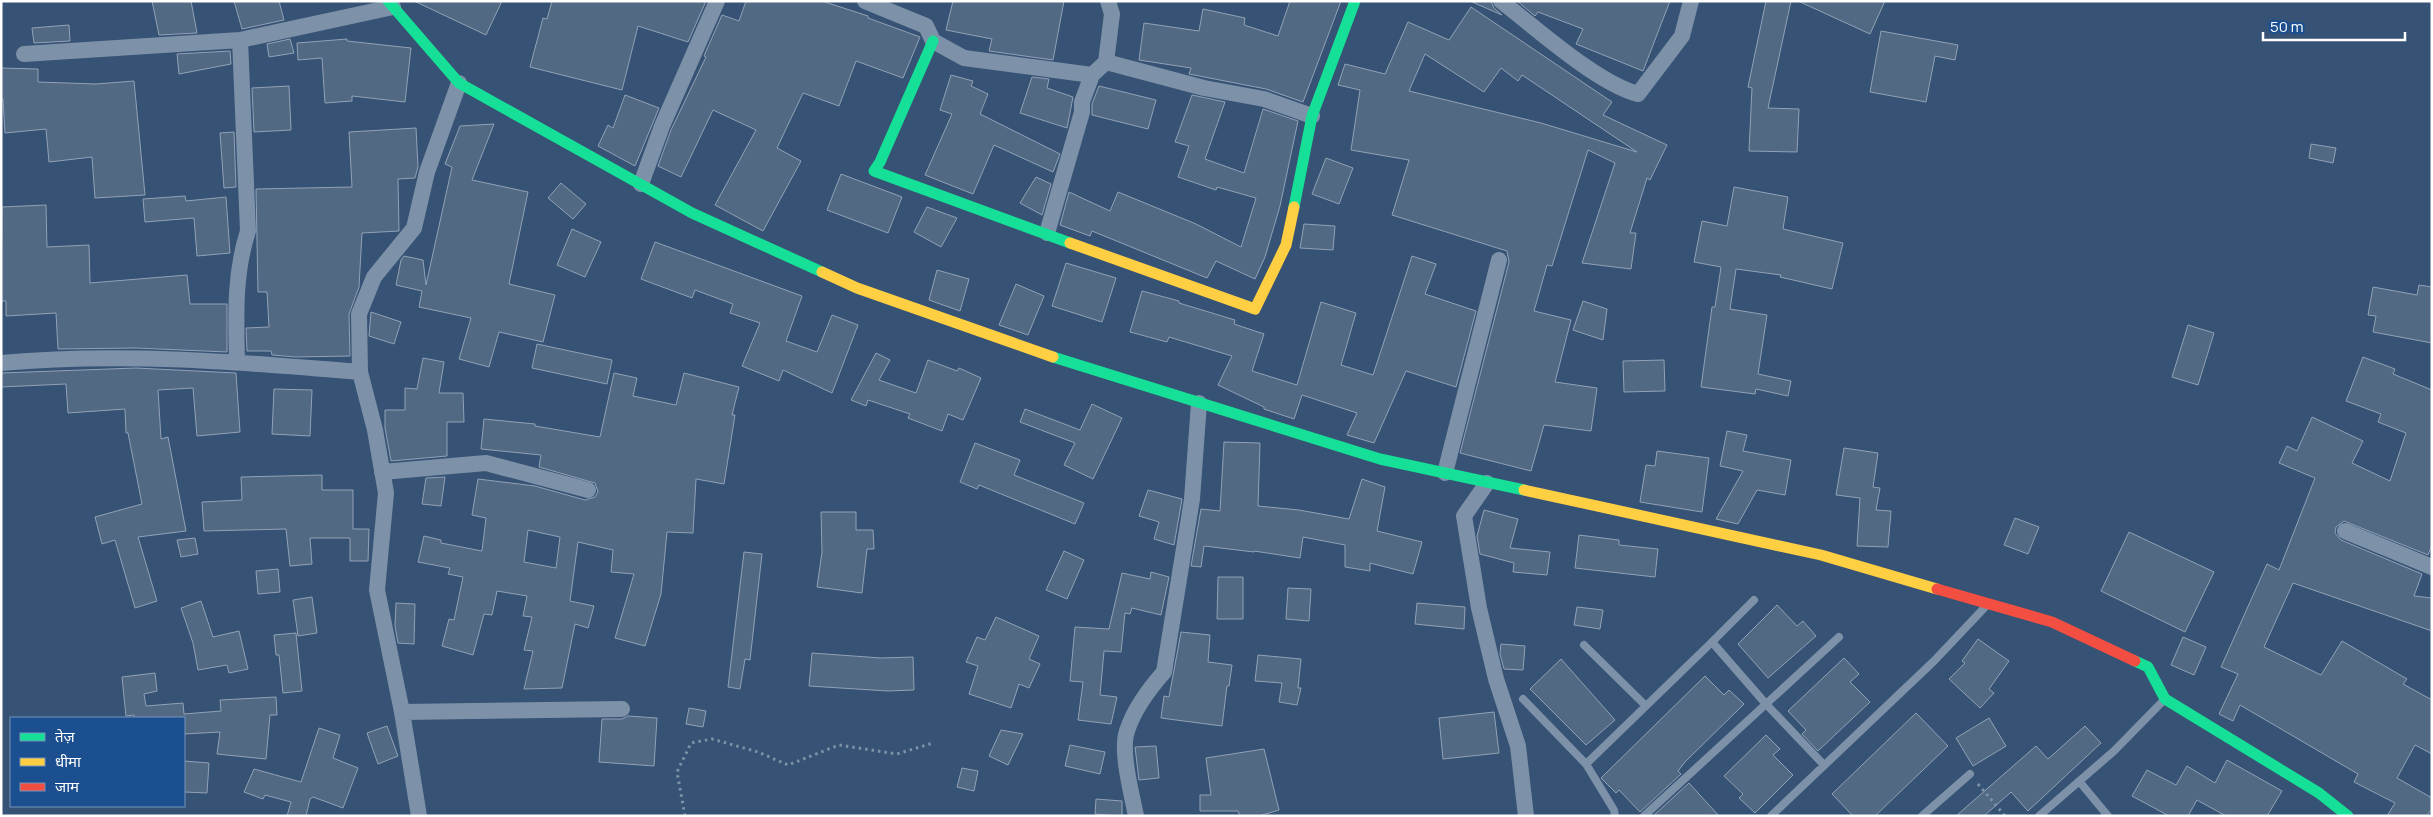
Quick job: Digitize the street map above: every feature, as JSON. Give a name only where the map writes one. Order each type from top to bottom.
[{"type":"street","points":[[641,184],[662,126],[717,1]]},
{"type":"street","points":[[865,1],[926,26],[932,41],[964,58],[1092,75]]},
{"type":"street","points":[[1047,233],[1092,75],[1106,62],[1112,14],[1108,1]]},
{"type":"street","points":[[932,41],[880,162],[874,171],[995,217],[1047,233],[1255,309],[1286,245],[1312,116],[1355,1]]},
{"type":"street","points":[[1501,1],[1594,72],[1623,90],[1638,94],[1682,36],[1691,1]]},
{"type":"street","points":[[24,54],[240,40],[391,4],[459,83],[692,212],[857,288],[1045,355],[1380,460],[1821,555],[2052,622],[2148,667],[2165,699],[2319,792],[2348,816]]},
{"type":"street","points":[[237,361],[235,306],[240,254],[248,231],[240,40]]},
{"type":"street","points":[[1106,62],[1204,88],[1264,99],[1312,116]]},
{"type":"street","points":[[419,816],[402,712],[377,590],[386,493],[376,430],[360,372],[359,314],[374,276],[414,228],[427,172],[459,83]]},
{"type":"street","points":[[1445,474],[1499,260]]},
{"type":"street","points":[[1,363],[58,358],[237,361],[360,372]]},
{"type":"street","points":[[1136,816],[1127,769],[1126,732],[1146,694],[1164,672],[1192,499],[1199,403]]},
{"type":"street","points":[[382,472],[486,463],[588,490]]},
{"type":"street","points":[[1487,483],[1464,516],[1479,608],[1496,679],[1518,746],[1526,816]]},
{"type":"street","points":[[2345,531],[2432,567]]},
{"type":"street","points":[[402,712],[622,708]]},
{"type":"lane","points":[[1586,764],[1754,600]]},
{"type":"lane","points":[[1771,816],[1934,661],[1988,604]]},
{"type":"lane","points":[[1644,816],[1838,637]]},
{"type":"lane","points":[[1712,642],[1766,704],[1824,765]]},
{"type":"lane","points":[[1584,645],[1646,706]]},
{"type":"lane","points":[[1523,699],[1586,764],[1614,810],[1615,816]]},
{"type":"lane","points":[[2039,816],[2114,751],[2165,699]]},
{"type":"lane","points":[[1922,816],[1970,774]]},
{"type":"lane","points":[[2079,781],[2108,816]]},
{"type":"path","points":[[685,816],[677,772],[691,743],[712,738],[758,752],[788,765],[839,745],[897,754],[933,743]]},
{"type":"path","points":[[1970,774],[2005,816]]},
{"type":"building","points":[[152,1],[191,1],[197,33],[159,35]]},
{"type":"building","points":[[234,1],[279,1],[284,20],[242,29]]},
{"type":"building","points":[[414,1],[502,1],[486,35]]},
{"type":"building","points":[[552,1],[706,1],[688,42],[638,26],[622,90],[530,67],[543,18],[547,19]]},
{"type":"building","points":[[746,1],[822,1],[868,16],[868,18],[920,37],[903,78],[856,61],[839,106],[803,93],[777,148],[801,161],[763,231],[715,205],[756,130],[713,110],[681,177],[658,166],[671,130],[706,57],[704,56],[722,15],[739,21]]},
{"type":"building","points":[[953,1],[1064,1],[1053,60],[989,51],[992,39],[946,30]]},
{"type":"building","points":[[1290,1],[1341,1],[1303,102],[1266,89],[1189,74],[1191,68],[1139,60],[1144,23],[1199,31],[1203,9],[1245,18],[1244,25],[1278,36]]},
{"type":"building","points":[[1470,1],[1491,1],[1494,8],[1502,15]]},
{"type":"building","points":[[1517,1],[1670,1],[1643,71],[1576,44],[1583,29],[1538,12],[1535,16]]},
{"type":"building","points":[[1766,1],[1791,1],[1768,108],[1799,109],[1797,152],[1749,151],[1752,88],[1748,87]]},
{"type":"building","points":[[1798,1],[1885,1],[1870,34]]},
{"type":"building","points":[[1471,7],[1612,102],[1603,115],[1667,145],[1650,180],[1647,178],[1630,233],[1636,233],[1631,269],[1582,263],[1615,163],[1588,150],[1552,266],[1547,265],[1534,311],[1571,320],[1555,382],[1597,388],[1591,431],[1544,425],[1531,471],[1460,453],[1509,262],[1507,251],[1392,215],[1409,160],[1351,150],[1360,90],[1338,85],[1345,64],[1385,74],[1408,22],[1449,40]],"holes":[[[1425,54],[1484,92],[1501,68],[1518,81],[1522,75],[1637,152],[1541,123],[1409,91]]]},
{"type":"building","points":[[69,25],[70,41],[34,43],[32,28]]},
{"type":"building","points":[[1881,31],[1958,45],[1955,60],[1935,56],[1926,102],[1870,92]]},
{"type":"building","points":[[290,39],[294,53],[269,57],[267,44]]},
{"type":"building","points":[[347,39],[347,41],[411,48],[405,102],[352,96],[352,101],[325,103],[322,58],[298,60],[297,43]]},
{"type":"building","points":[[230,51],[231,64],[179,74],[177,54]]},
{"type":"building","points":[[1,68],[38,69],[38,82],[96,84],[134,81],[145,195],[95,198],[92,157],[49,162],[46,129],[5,133],[3,99],[1,99]]},
{"type":"building","points":[[951,75],[973,81],[971,86],[988,94],[980,114],[1060,154],[1053,172],[994,145],[973,194],[925,175],[952,114],[940,110]]},
{"type":"building","points":[[1032,77],[1049,79],[1047,88],[1073,97],[1067,128],[1020,113]]},
{"type":"building","points":[[289,86],[291,130],[254,132],[252,88]]},
{"type":"building","points":[[1099,86],[1156,100],[1148,129],[1092,115],[1092,104]]},
{"type":"building","points":[[625,95],[659,108],[635,166],[598,146],[608,125],[613,128]]},
{"type":"building","points":[[1192,95],[1225,102],[1205,159],[1244,173],[1263,109],[1298,121],[1280,206],[1265,257],[1255,279],[1216,261],[1207,278],[1092,231],[1090,236],[1060,225],[1069,192],[1110,211],[1118,192],[1196,224],[1241,247],[1256,198],[1217,187],[1216,190],[1178,177],[1189,146],[1175,142]]},
{"type":"building","points":[[494,124],[472,180],[528,192],[509,284],[555,295],[543,342],[499,332],[489,367],[459,359],[471,318],[419,307],[422,291],[396,285],[401,260],[404,256],[423,260],[426,285],[452,167],[445,164],[460,126]]},
{"type":"building","points":[[416,128],[418,167],[415,178],[398,179],[399,231],[362,233],[359,287],[349,314],[350,356],[296,357],[272,355],[271,351],[247,351],[246,328],[269,327],[267,292],[258,292],[256,189],[352,187],[349,132]]},
{"type":"building","points":[[234,132],[236,187],[224,188],[220,133]]},
{"type":"building","points":[[2311,144],[2336,148],[2333,163],[2309,158]]},
{"type":"building","points":[[1326,158],[1353,168],[1339,204],[1312,194]]},
{"type":"building","points":[[841,174],[902,197],[888,233],[827,210]]},
{"type":"building","points":[[1036,177],[1051,184],[1042,215],[1020,203]]},
{"type":"building","points":[[561,183],[586,204],[573,219],[548,198]]},
{"type":"building","points":[[1734,187],[1788,197],[1783,229],[1843,243],[1832,289],[1780,277],[1781,275],[1736,269],[1730,309],[1767,315],[1758,374],[1791,381],[1788,396],[1756,389],[1755,394],[1701,387],[1712,307],[1715,307],[1721,267],[1694,262],[1702,221],[1727,226]]},
{"type":"building","points":[[185,196],[186,201],[226,197],[230,253],[197,256],[194,218],[145,222],[143,199]]},
{"type":"building","points":[[46,205],[47,247],[89,245],[90,283],[187,275],[190,304],[227,304],[227,352],[136,348],[58,349],[56,313],[6,316],[6,301],[1,301],[2,207]]},
{"type":"building","points":[[927,207],[957,218],[941,247],[914,232]]},
{"type":"building","points":[[1304,224],[1335,226],[1333,250],[1300,248]]},
{"type":"building","points":[[572,229],[601,242],[585,277],[557,265]]},
{"type":"building","points":[[655,242],[802,296],[786,341],[817,352],[832,315],[858,325],[832,393],[783,370],[779,381],[742,366],[760,323],[730,313],[733,304],[695,290],[692,298],[641,279]]},
{"type":"building","points":[[1412,256],[1436,264],[1425,294],[1476,311],[1456,387],[1406,371],[1374,443],[1347,435],[1357,413],[1302,395],[1294,419],[1264,409],[1264,407],[1218,385],[1232,356],[1169,337],[1167,342],[1130,332],[1142,291],[1179,301],[1179,303],[1235,320],[1234,324],[1264,334],[1252,371],[1297,385],[1321,302],[1356,313],[1341,365],[1373,375]]},
{"type":"building","points":[[1066,263],[1116,278],[1102,322],[1052,306]]},
{"type":"building","points":[[937,270],[969,279],[960,311],[929,300]]},
{"type":"building","points":[[1016,284],[1044,296],[1028,335],[999,325]]},
{"type":"building","points":[[2419,285],[2432,287],[2432,343],[2373,332],[2376,316],[2368,315],[2373,287],[2417,295]]},
{"type":"building","points":[[1583,301],[1607,309],[1603,340],[1573,330]]},
{"type":"building","points":[[371,312],[401,322],[394,344],[369,336]]},
{"type":"building","points":[[2188,325],[2214,333],[2198,385],[2172,377]]},
{"type":"building","points":[[537,344],[612,360],[607,384],[532,368]]},
{"type":"building","points":[[876,353],[890,360],[879,380],[916,393],[928,360],[957,371],[959,368],[981,378],[963,420],[948,414],[942,431],[908,418],[910,414],[868,400],[866,406],[851,400]]},
{"type":"building","points":[[2363,357],[2395,369],[2393,374],[2432,390],[2432,545],[2428,555],[2344,521],[2336,527],[2335,533],[2341,540],[2422,574],[2414,596],[2432,598],[2432,631],[2293,583],[2264,647],[2321,675],[2342,641],[2407,679],[2403,684],[2432,700],[2432,754],[2415,745],[2397,778],[2432,798],[2432,808],[2427,816],[2387,816],[2395,803],[2354,782],[2358,774],[2240,705],[2233,721],[2219,714],[2238,674],[2221,667],[2267,564],[2279,570],[2315,478],[2279,463],[2287,446],[2297,451],[2312,417],[2363,441],[2352,463],[2390,481],[2406,433],[2378,422],[2381,414],[2346,401]]},
{"type":"building","points":[[423,358],[444,362],[439,393],[463,393],[464,422],[447,422],[447,456],[391,461],[385,428],[385,410],[405,410],[405,388],[417,389]]},
{"type":"building","points":[[1664,360],[1665,391],[1624,392],[1623,361]]},
{"type":"building","points":[[136,368],[236,373],[240,432],[197,436],[193,388],[158,390],[161,439],[168,437],[186,531],[138,537],[157,601],[135,608],[115,540],[102,544],[95,517],[142,504],[128,433],[126,433],[125,409],[68,413],[66,384],[1,387],[1,373]]},
{"type":"building","points":[[614,373],[637,378],[633,396],[676,405],[684,373],[739,387],[732,415],[735,415],[724,484],[696,479],[693,533],[667,532],[661,594],[645,646],[615,638],[634,574],[611,572],[613,550],[578,542],[570,601],[594,606],[588,628],[575,624],[562,688],[524,689],[533,651],[524,650],[532,617],[523,616],[527,596],[497,591],[492,615],[484,614],[473,655],[442,646],[449,619],[454,620],[463,577],[448,574],[450,568],[418,562],[424,536],[441,540],[441,543],[482,551],[486,518],[472,515],[478,479],[535,486],[585,500],[595,497],[598,492],[595,483],[539,467],[541,455],[481,449],[484,419],[535,424],[535,426],[600,437]],"holes":[[[528,530],[560,537],[556,568],[524,562]]]},
{"type":"building","points":[[274,389],[312,390],[310,436],[272,434]]},
{"type":"building","points":[[1092,404],[1122,418],[1093,479],[1064,465],[1075,443],[1020,422],[1025,409],[1080,430]]},
{"type":"building","points":[[1727,431],[1747,435],[1743,451],[1791,460],[1785,495],[1757,490],[1738,524],[1716,519],[1743,471],[1720,466]]},
{"type":"building","points":[[1224,442],[1260,443],[1258,506],[1299,510],[1349,519],[1362,479],[1385,487],[1377,531],[1422,542],[1413,574],[1370,563],[1370,571],[1345,567],[1345,545],[1303,537],[1300,558],[1204,546],[1201,567],[1191,566],[1201,509],[1220,511]]},
{"type":"building","points":[[975,443],[1020,460],[1014,475],[1084,503],[1075,524],[979,485],[977,489],[960,482]]},
{"type":"building","points":[[1844,448],[1878,453],[1873,487],[1880,488],[1876,510],[1891,511],[1888,547],[1857,546],[1860,498],[1836,495]]},
{"type":"building","points":[[1657,451],[1709,458],[1702,512],[1640,502],[1646,465],[1655,466]]},
{"type":"building","points":[[322,475],[322,490],[353,490],[353,529],[369,529],[368,561],[350,561],[350,538],[310,538],[312,564],[290,566],[286,529],[204,531],[202,502],[242,500],[241,477]]},
{"type":"building","points":[[445,477],[441,506],[422,504],[426,478]]},
{"type":"building","points":[[1148,490],[1182,499],[1174,545],[1154,539],[1159,522],[1139,516]]},
{"type":"building","points":[[1484,510],[1518,519],[1510,548],[1550,552],[1547,575],[1513,572],[1514,563],[1480,554],[1477,536]]},
{"type":"building","points":[[821,512],[856,512],[856,530],[873,530],[874,549],[867,549],[862,593],[817,587],[822,552]]},
{"type":"building","points":[[2015,518],[2039,527],[2028,554],[2004,545]]},
{"type":"building","points":[[2129,532],[2214,572],[2185,632],[2101,591]]},
{"type":"building","points":[[1579,535],[1619,540],[1619,545],[1658,549],[1655,577],[1575,568]]},
{"type":"building","points":[[195,538],[198,554],[181,557],[177,540]]},
{"type":"building","points":[[1064,551],[1084,560],[1067,599],[1046,590]]},
{"type":"building","points":[[744,552],[762,554],[750,660],[745,659],[740,689],[728,687]]},
{"type":"building","points":[[278,569],[280,592],[258,594],[256,571]]},
{"type":"building","points":[[1151,572],[1169,577],[1161,615],[1132,608],[1130,614],[1125,613],[1121,652],[1104,651],[1100,695],[1117,697],[1111,724],[1078,720],[1083,682],[1070,681],[1075,627],[1109,629],[1122,573],[1150,579]]},
{"type":"building","points":[[1218,577],[1243,577],[1243,619],[1217,619]]},
{"type":"building","points":[[1288,588],[1311,589],[1309,621],[1286,619]]},
{"type":"building","points":[[312,597],[317,633],[298,636],[293,600]]},
{"type":"building","points":[[201,601],[213,637],[239,631],[248,669],[229,673],[227,665],[198,670],[193,643],[181,608]]},
{"type":"building","points":[[396,603],[415,604],[414,644],[398,643],[395,626]]},
{"type":"building","points":[[1417,603],[1465,607],[1464,629],[1415,624]]},
{"type":"building","points":[[1777,605],[1797,626],[1803,621],[1816,636],[1768,678],[1738,644]]},
{"type":"building","points":[[1577,607],[1603,610],[1600,629],[1574,625]]},
{"type":"building","points":[[996,617],[1039,636],[1029,659],[1040,664],[1029,688],[1019,684],[1011,708],[969,694],[978,666],[966,662],[977,637],[985,640]]},
{"type":"building","points":[[1181,632],[1210,635],[1208,662],[1232,665],[1229,686],[1227,686],[1222,726],[1161,718],[1164,696],[1169,697]]},
{"type":"building","points":[[296,633],[302,691],[283,693],[279,655],[276,655],[274,635]]},
{"type":"building","points":[[2183,637],[2206,647],[2194,675],[2171,665]]},
{"type":"building","points":[[1978,639],[2009,661],[1989,689],[1994,693],[1980,708],[1949,679],[1965,663],[1962,661]]},
{"type":"building","points":[[1501,644],[1525,646],[1523,670],[1504,669],[1500,654]]},
{"type":"building","points":[[812,653],[881,658],[913,657],[914,690],[888,691],[809,686]]},
{"type":"building","points":[[1258,655],[1301,659],[1298,688],[1301,688],[1297,705],[1279,702],[1282,683],[1255,681]]},
{"type":"building","points":[[1844,658],[1859,674],[1850,682],[1870,702],[1818,751],[1802,734],[1806,730],[1788,711]]},
{"type":"building","points":[[1561,659],[1615,720],[1586,745],[1530,689]]},
{"type":"building","points":[[155,673],[157,691],[144,694],[146,706],[183,703],[184,714],[221,711],[220,700],[276,697],[277,715],[270,715],[266,759],[217,754],[220,732],[185,734],[185,717],[126,716],[122,677]]},
{"type":"building","points":[[1705,676],[1724,695],[1729,690],[1744,704],[1685,762],[1678,771],[1681,774],[1640,812],[1619,790],[1616,793],[1601,778]]},
{"type":"building","points":[[689,708],[706,711],[703,727],[686,724]]},
{"type":"building","points":[[1494,712],[1499,753],[1443,759],[1439,718]]},
{"type":"building","points":[[1916,713],[1948,746],[1875,816],[1853,816],[1832,794]]},
{"type":"building","points":[[628,716],[657,718],[654,766],[599,762],[602,719],[622,719]]},
{"type":"building","points":[[1989,718],[2006,746],[1973,766],[1956,738]]},
{"type":"building","points":[[387,726],[398,756],[378,764],[367,733]]},
{"type":"building","points":[[2085,726],[2101,743],[2028,811],[2011,792],[1984,816],[1956,816],[2036,746],[2048,759]]},
{"type":"building","points":[[319,728],[340,735],[333,758],[358,768],[343,808],[313,797],[310,799],[306,816],[287,816],[291,802],[265,795],[263,799],[244,792],[254,769],[301,782]]},
{"type":"building","points":[[1001,730],[1023,734],[1008,765],[989,756]]},
{"type":"building","points":[[1766,735],[1780,749],[1773,755],[1793,775],[1755,813],[1739,798],[1743,794],[1724,776]]},
{"type":"building","points":[[1070,745],[1105,752],[1100,774],[1065,766]]},
{"type":"building","points":[[1156,746],[1159,778],[1139,780],[1135,747]]},
{"type":"building","points":[[1264,749],[1279,810],[1259,816],[1240,816],[1238,811],[1200,811],[1200,795],[1211,795],[1206,758]]},
{"type":"building","points":[[2227,760],[2282,791],[2267,816],[2226,816],[2197,800],[2188,816],[2169,816],[2132,796],[2147,770],[2176,785],[2187,766],[2215,783]]},
{"type":"building","points":[[185,761],[209,763],[207,793],[185,792]]},
{"type":"building","points":[[962,768],[978,771],[974,791],[957,787]]},
{"type":"building","points":[[1689,783],[1719,816],[1653,816]]},
{"type":"building","points":[[1096,799],[1122,801],[1122,816],[1095,814]]},
{"type":"traffic: fast","points":[[388,1],[459,83],[692,213],[822,272]]},
{"type":"traffic: fast","points":[[1294,207],[1312,116],[1355,1]]},
{"type":"traffic: fast","points":[[933,41],[880,162],[874,171],[1070,243]]},
{"type":"traffic: fast","points":[[1053,357],[1380,459],[1524,490]]},
{"type":"traffic: fast","points":[[2135,661],[2148,667],[2165,699],[2319,793],[2348,816]]},
{"type":"traffic: slow","points":[[1070,243],[1255,309],[1286,245],[1294,207]]},
{"type":"traffic: slow","points":[[822,272],[857,288],[1053,357]]},
{"type":"traffic: slow","points":[[1524,490],[1821,555],[1937,589]]},
{"type":"traffic: jam","points":[[1937,589],[2052,622],[2135,661]]}]
